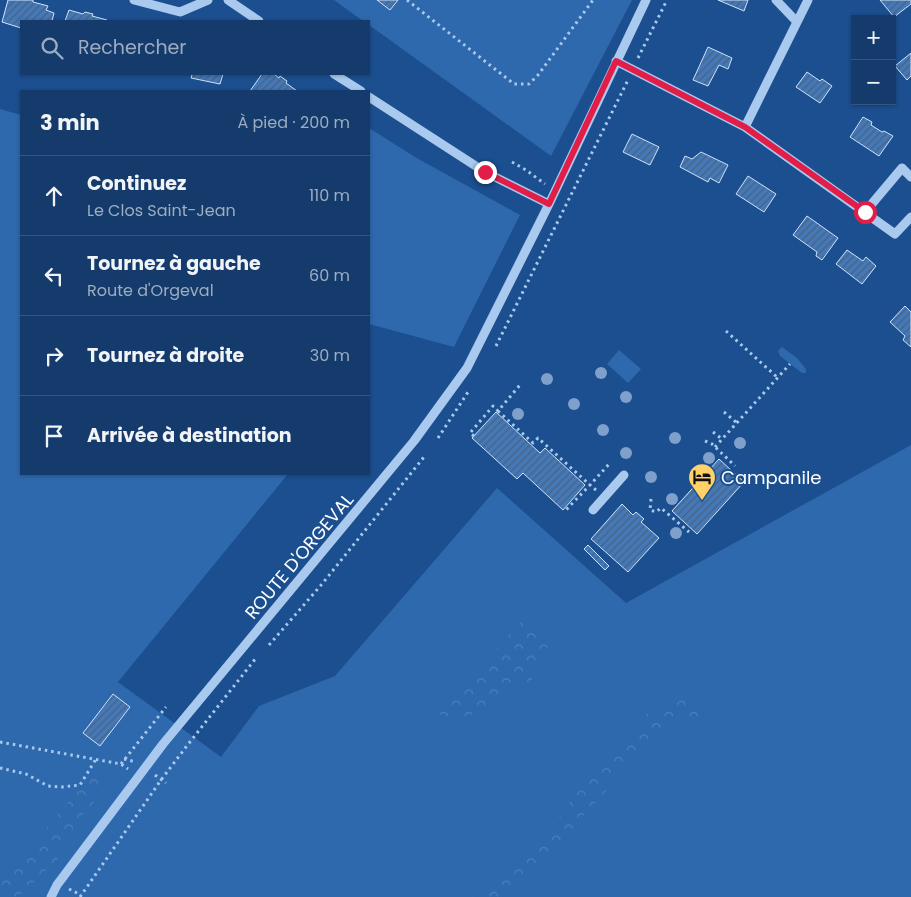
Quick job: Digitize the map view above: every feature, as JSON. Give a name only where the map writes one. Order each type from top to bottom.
[{"type":"street","points":[[134,0],[180,12],[208,0]]},
{"type":"street","points":[[228,0],[257,20]]},
{"type":"street","name":"ROUTE D'ORGEVAL","points":[[51,897],[57,885],[163,744],[414,441],[467,368],[549,204],[646,0]]},
{"type":"street","points":[[776,0],[797,22]]},
{"type":"street","points":[[745,127],[808,0]]},
{"type":"street","points":[[616,61],[745,127],[895,234],[911,217]]},
{"type":"street","points":[[336,75],[359,90]]},
{"type":"street","points":[[370,97],[485,172],[549,204]]},
{"type":"street","points":[[865,212],[902,168],[911,177]]},
{"type":"street","points":[[593,510],[624,475]]},
{"type":"path","points":[[407,0],[514,84],[529,84],[538,76],[593,0]]},
{"type":"path","points":[[638,58],[667,0]]},
{"type":"path","points":[[496,346],[628,79]]},
{"type":"path","points":[[512,162],[544,183]]},
{"type":"path","points":[[726,331],[778,378]]},
{"type":"path","points":[[715,447],[790,364]]},
{"type":"path","points":[[438,438],[472,385]]},
{"type":"path","points":[[498,411],[520,385]]},
{"type":"path","points":[[474,436],[470,433],[493,406],[533,442],[538,438],[590,485],[605,496]]},
{"type":"path","points":[[724,412],[737,423]]},
{"type":"path","points":[[713,432],[722,439]]},
{"type":"path","points":[[705,441],[712,444],[735,466]]},
{"type":"path","points":[[270,645],[322,584],[424,457]]},
{"type":"path","points":[[566,510],[610,463]]},
{"type":"path","points":[[651,499],[650,510],[656,512],[661,508],[688,532]]},
{"type":"path","points":[[68,889],[80,896],[160,780],[256,658]]},
{"type":"path","points":[[121,764],[166,707]]},
{"type":"path","points":[[0,742],[121,764],[140,776]]},
{"type":"path","points":[[0,768],[26,774],[48,786],[62,787],[80,785],[96,759]]},
{"type":"path","points":[[155,775],[166,784]]},
{"type":"green space","points":[[334,0],[632,0],[551,156],[370,26],[370,20],[362,20]]},
{"type":"green space","points":[[0,109],[20,115],[20,475],[287,475],[118,682],[221,757],[259,706],[335,676],[497,488],[626,603],[911,445],[911,897],[0,897]]},
{"type":"green space","points":[[370,129],[415,157],[520,215],[454,347],[370,324]]},
{"type":"green space","points":[[782,347],[797,358],[806,369],[806,373],[802,373],[780,356],[778,351]]},
{"type":"green space","points":[[619,350],[641,369],[628,383],[607,364]]},
{"type":"green space","points":[[522,621],[531,624],[552,638],[532,679],[481,711],[446,725],[438,710],[468,684],[502,642]]},
{"type":"green space","points":[[691,695],[709,718],[681,716],[662,730],[525,883],[509,897],[472,897],[549,831],[592,773],[619,750],[646,715],[672,700]]},
{"type":"green space","points":[[97,767],[111,784],[84,813],[55,863],[18,897],[0,897],[0,885]]},
{"type":"building","points":[[8,0],[33,0],[33,2],[48,6],[46,10],[54,13],[52,20],[20,20],[20,28],[2,22]]},
{"type":"building","points":[[377,0],[398,0],[390,10]]},
{"type":"building","points":[[718,0],[748,0],[744,11]]},
{"type":"building","points":[[880,0],[911,0],[911,4],[896,15],[892,15]]},
{"type":"building","points":[[69,10],[83,14],[85,12],[93,14],[92,16],[107,20],[65,20]]},
{"type":"building","points":[[708,47],[732,58],[728,69],[719,65],[708,86],[693,80]]},
{"type":"building","points":[[911,53],[911,76],[907,80],[896,65]]},
{"type":"building","points":[[807,72],[820,81],[822,79],[832,86],[820,103],[796,87]]},
{"type":"building","points":[[192,75],[223,75],[220,84],[191,78]]},
{"type":"building","points":[[261,75],[275,75],[287,81],[286,83],[296,90],[251,90]]},
{"type":"building","points":[[863,117],[872,122],[871,125],[882,132],[884,131],[893,136],[879,156],[850,137]]},
{"type":"building","points":[[632,134],[659,147],[650,165],[623,152]]},
{"type":"building","points":[[701,152],[728,165],[719,183],[710,178],[708,182],[680,167],[685,156],[692,159]]},
{"type":"building","points":[[748,176],[776,194],[764,212],[736,194]]},
{"type":"building","points":[[807,216],[838,238],[822,260],[816,256],[817,252],[793,235]]},
{"type":"building","points":[[847,250],[863,261],[866,257],[876,266],[862,284],[836,264]]},
{"type":"building","points":[[905,306],[911,312],[911,347],[903,340],[905,336],[890,322]]},
{"type":"building","points":[[496,412],[540,453],[545,448],[585,485],[563,510],[523,473],[517,479],[472,438]]},
{"type":"building","points":[[719,459],[744,482],[697,534],[672,511]]},
{"type":"building","points":[[622,504],[633,515],[636,512],[644,519],[641,522],[659,538],[628,572],[591,539]]},
{"type":"building","points":[[588,545],[609,566],[605,570],[584,549]]},
{"type":"building","points":[[113,694],[130,707],[100,746],[83,733]]},
{"type":"place","name":"Campanile","points":[[702,501]]},
{"type":"route","points":[[485,172],[549,204],[616,61],[633,68],[643,75],[745,127],[865,212]]}]
